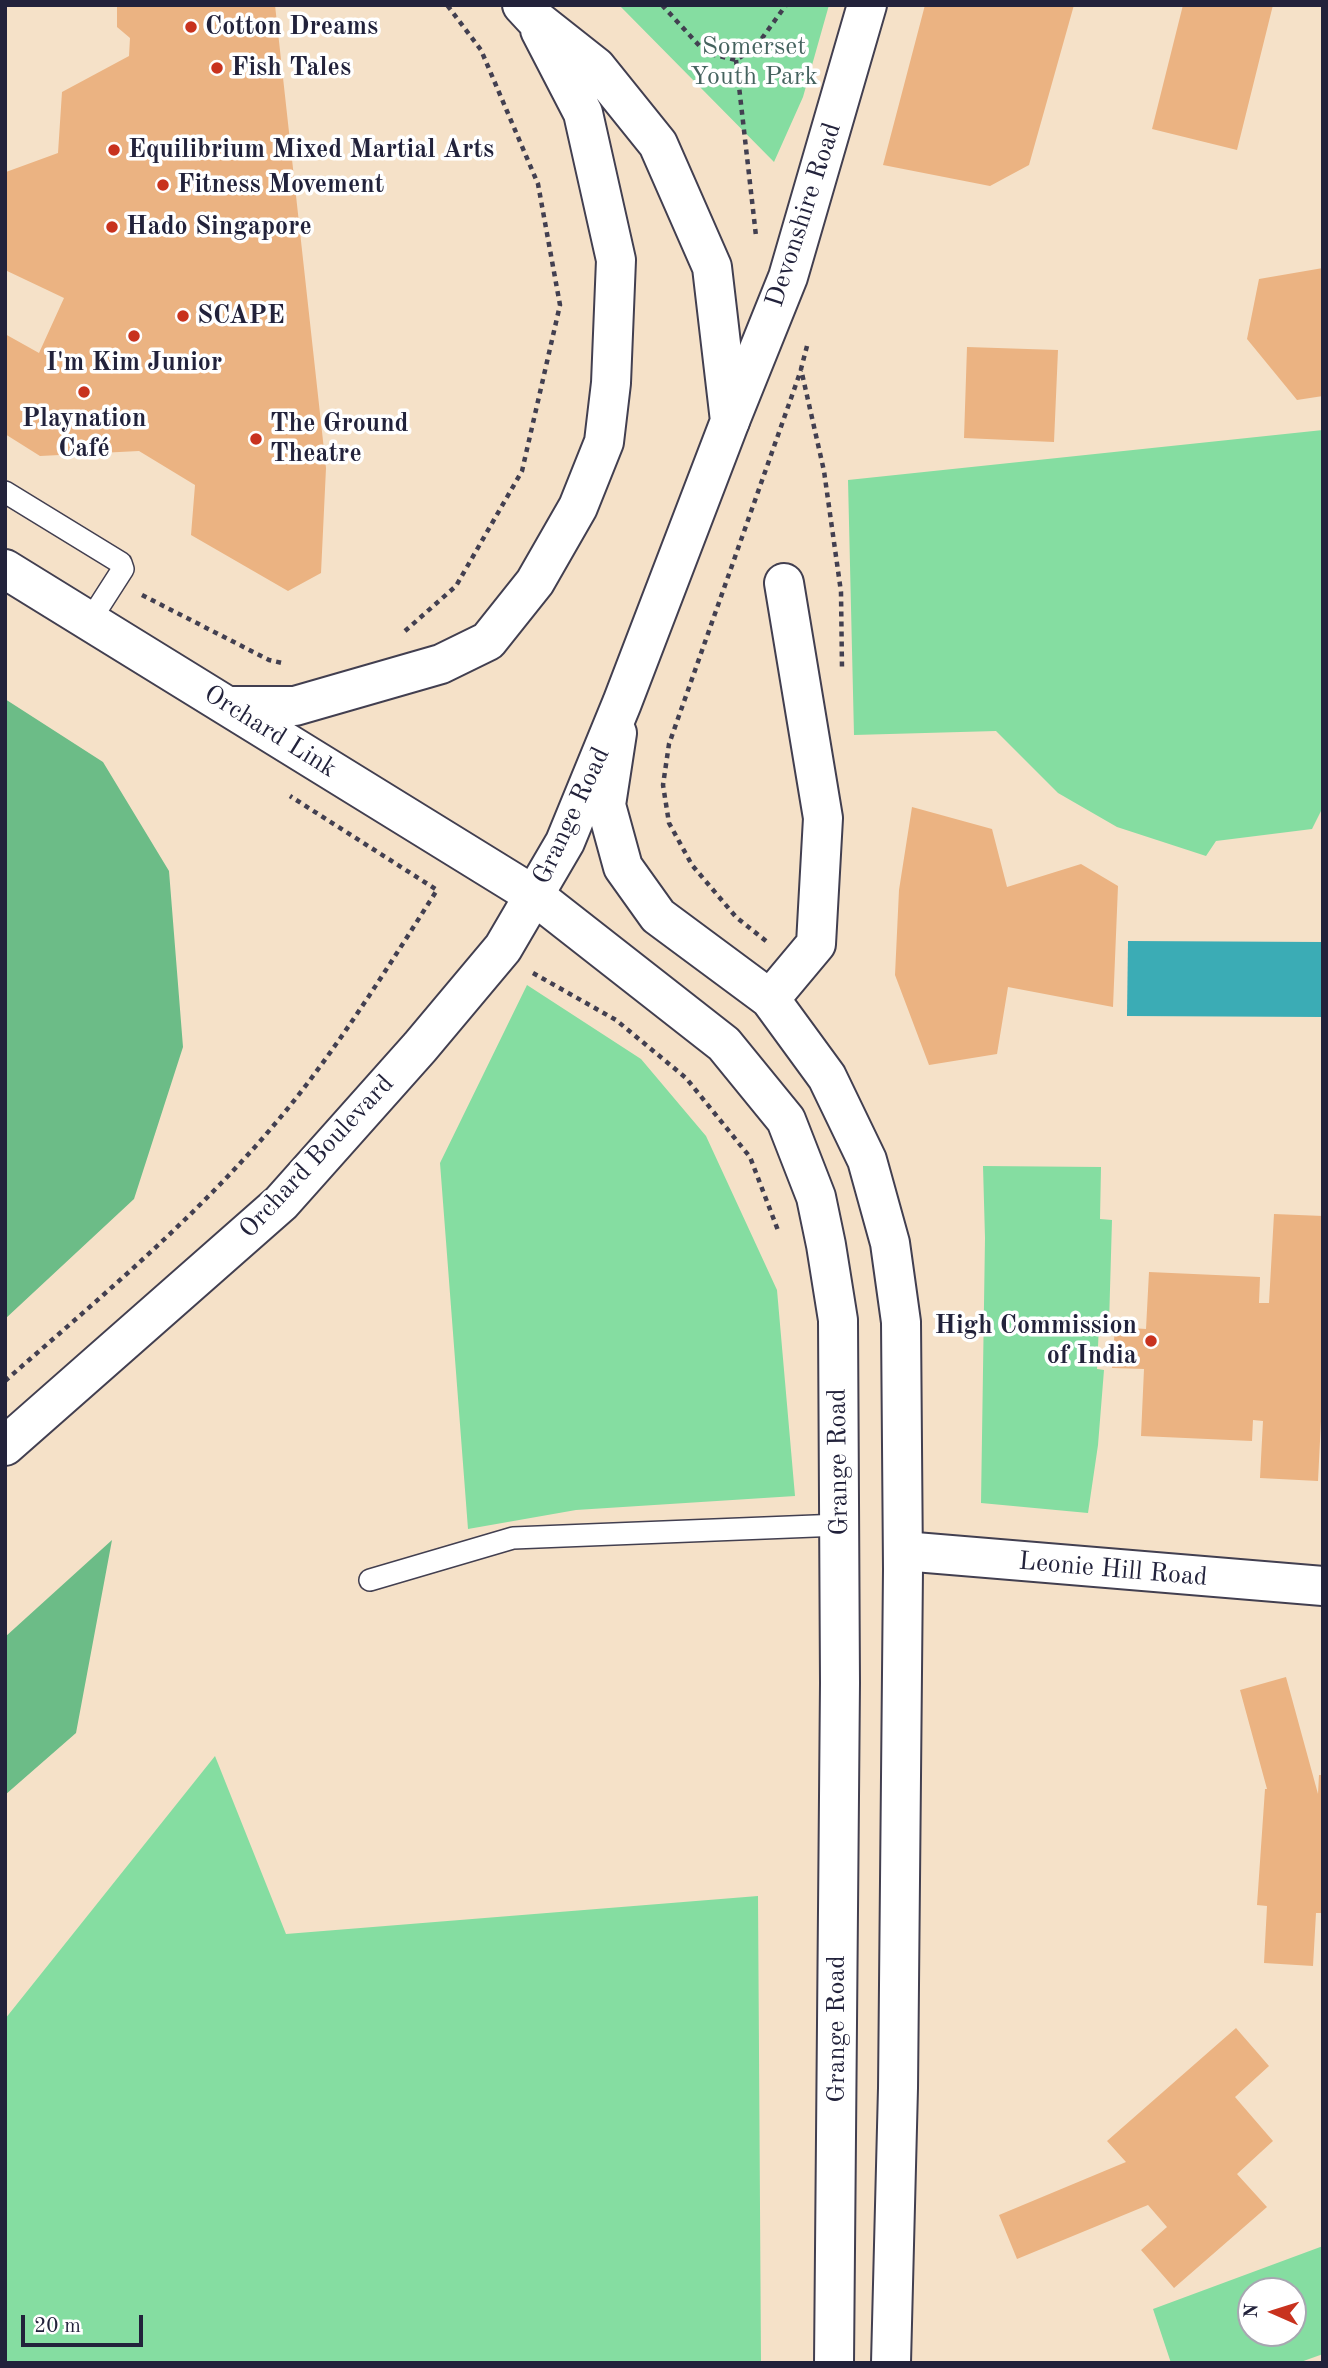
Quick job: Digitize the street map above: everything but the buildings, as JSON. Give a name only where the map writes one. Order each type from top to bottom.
[{"type":"main road","name":"Devonshire Road","points":[[730,421],[788,277],[867,5]]},
{"type":"main road","name":"Grange Road","points":[[528,12],[596,67],[658,144],[712,267],[730,421],[622,703],[565,842],[535,896],[724,1044],[786,1120],[816,1197],[826,1245],[838,1320],[840,1525],[834,2363]]},
{"type":"main road","points":[[229,706],[295,706],[441,664],[488,641],[536,582],[578,507],[604,442],[611,383],[616,260],[583,113],[528,12]]},
{"type":"main road","name":"Orchard Link","points":[[5,569],[535,896]]},
{"type":"main road","points":[[770,999],[816,944],[823,818],[784,583]]},
{"type":"main road","name":"Grange Road","points":[[622,703],[606,805],[623,867],[658,916],[770,999],[827,1077],[867,1160],[890,1243],[901,1322],[903,1551],[898,2088],[891,2363]]},
{"type":"main road","name":"Orchard Boulevard","points":[[5,1446],[281,1203],[495,958],[535,896]]},
{"type":"main road","name":"Leonie Hill Road","points":[[903,1551],[1323,1586]]},
{"type":"lane","points":[[5,492],[121,563],[123,569],[89,622]]},
{"type":"lane","points":[[370,1580],[513,1538],[840,1525]]},
{"type":"path","points":[[398,636],[456,586],[522,471],[560,305],[538,184],[481,50],[447,5]]},
{"type":"path","points":[[662,5],[706,53],[736,60],[755,48],[786,5]]},
{"type":"path","points":[[736,60],[757,242]]},
{"type":"path","points":[[797,967],[736,917],[692,864],[668,823],[663,785],[668,744],[801,369]]},
{"type":"path","points":[[115,581],[269,660],[291,665]]},
{"type":"path","points":[[5,1381],[154,1250],[244,1158],[306,1085],[375,987],[437,890]]},
{"type":"path","points":[[533,973],[616,1020],[687,1078],[750,1157],[784,1245]]},
{"type":"green space","name":"Somerset Youth Park","points":[[619,5],[829,5],[803,97],[774,162]]},
{"type":"green space","points":[[1323,430],[1323,807],[1312,829],[1216,841],[1206,856],[1117,827],[1058,793],[996,731],[854,735],[848,480]]},
{"type":"green space","points":[[5,699],[103,762],[169,871],[183,1047],[134,1199],[5,1319]]},
{"type":"green space","points":[[527,985],[641,1059],[706,1136],[777,1290],[795,1496],[576,1510],[468,1529],[440,1163]]},
{"type":"green space","points":[[983,1166],[1101,1167],[1100,1219],[1112,1220],[1109,1324],[1099,1324],[1097,1369],[1104,1370],[1098,1445],[1088,1513],[981,1503],[985,1238]]},
{"type":"green space","points":[[112,1540],[76,1733],[5,1795],[5,1637]]},
{"type":"green space","points":[[215,1756],[286,1934],[758,1896],[761,2363],[5,2363],[5,2019]]},
{"type":"green space","points":[[1323,2246],[1323,2354],[1298,2363],[1171,2363],[1153,2309],[1237,2278],[1237,2347],[1307,2347],[1307,2277],[1239,2277]]},
{"type":"water","points":[[1128,941],[1323,942],[1323,1017],[1127,1016]]},
{"type":"place","name":"Cotton Dreams","points":[[191,27]]},
{"type":"place","name":"Fish Tales","points":[[217,68]]},
{"type":"place","name":"Equilibrium Mixed Martial Arts","points":[[114,150]]},
{"type":"place","name":"Fitness Movement","points":[[163,185]]},
{"type":"place","name":"Hado Singapore","points":[[112,227]]},
{"type":"place","name":"SCAPE","points":[[183,316]]},
{"type":"place","name":"I'm Kim Junior","points":[[134,336]]},
{"type":"place","name":"Playnation Café","points":[[84,392]]},
{"type":"place","name":"The Ground Theatre","points":[[256,439]]},
{"type":"place","name":"High Commission of India","points":[[1151,1341]]}]
